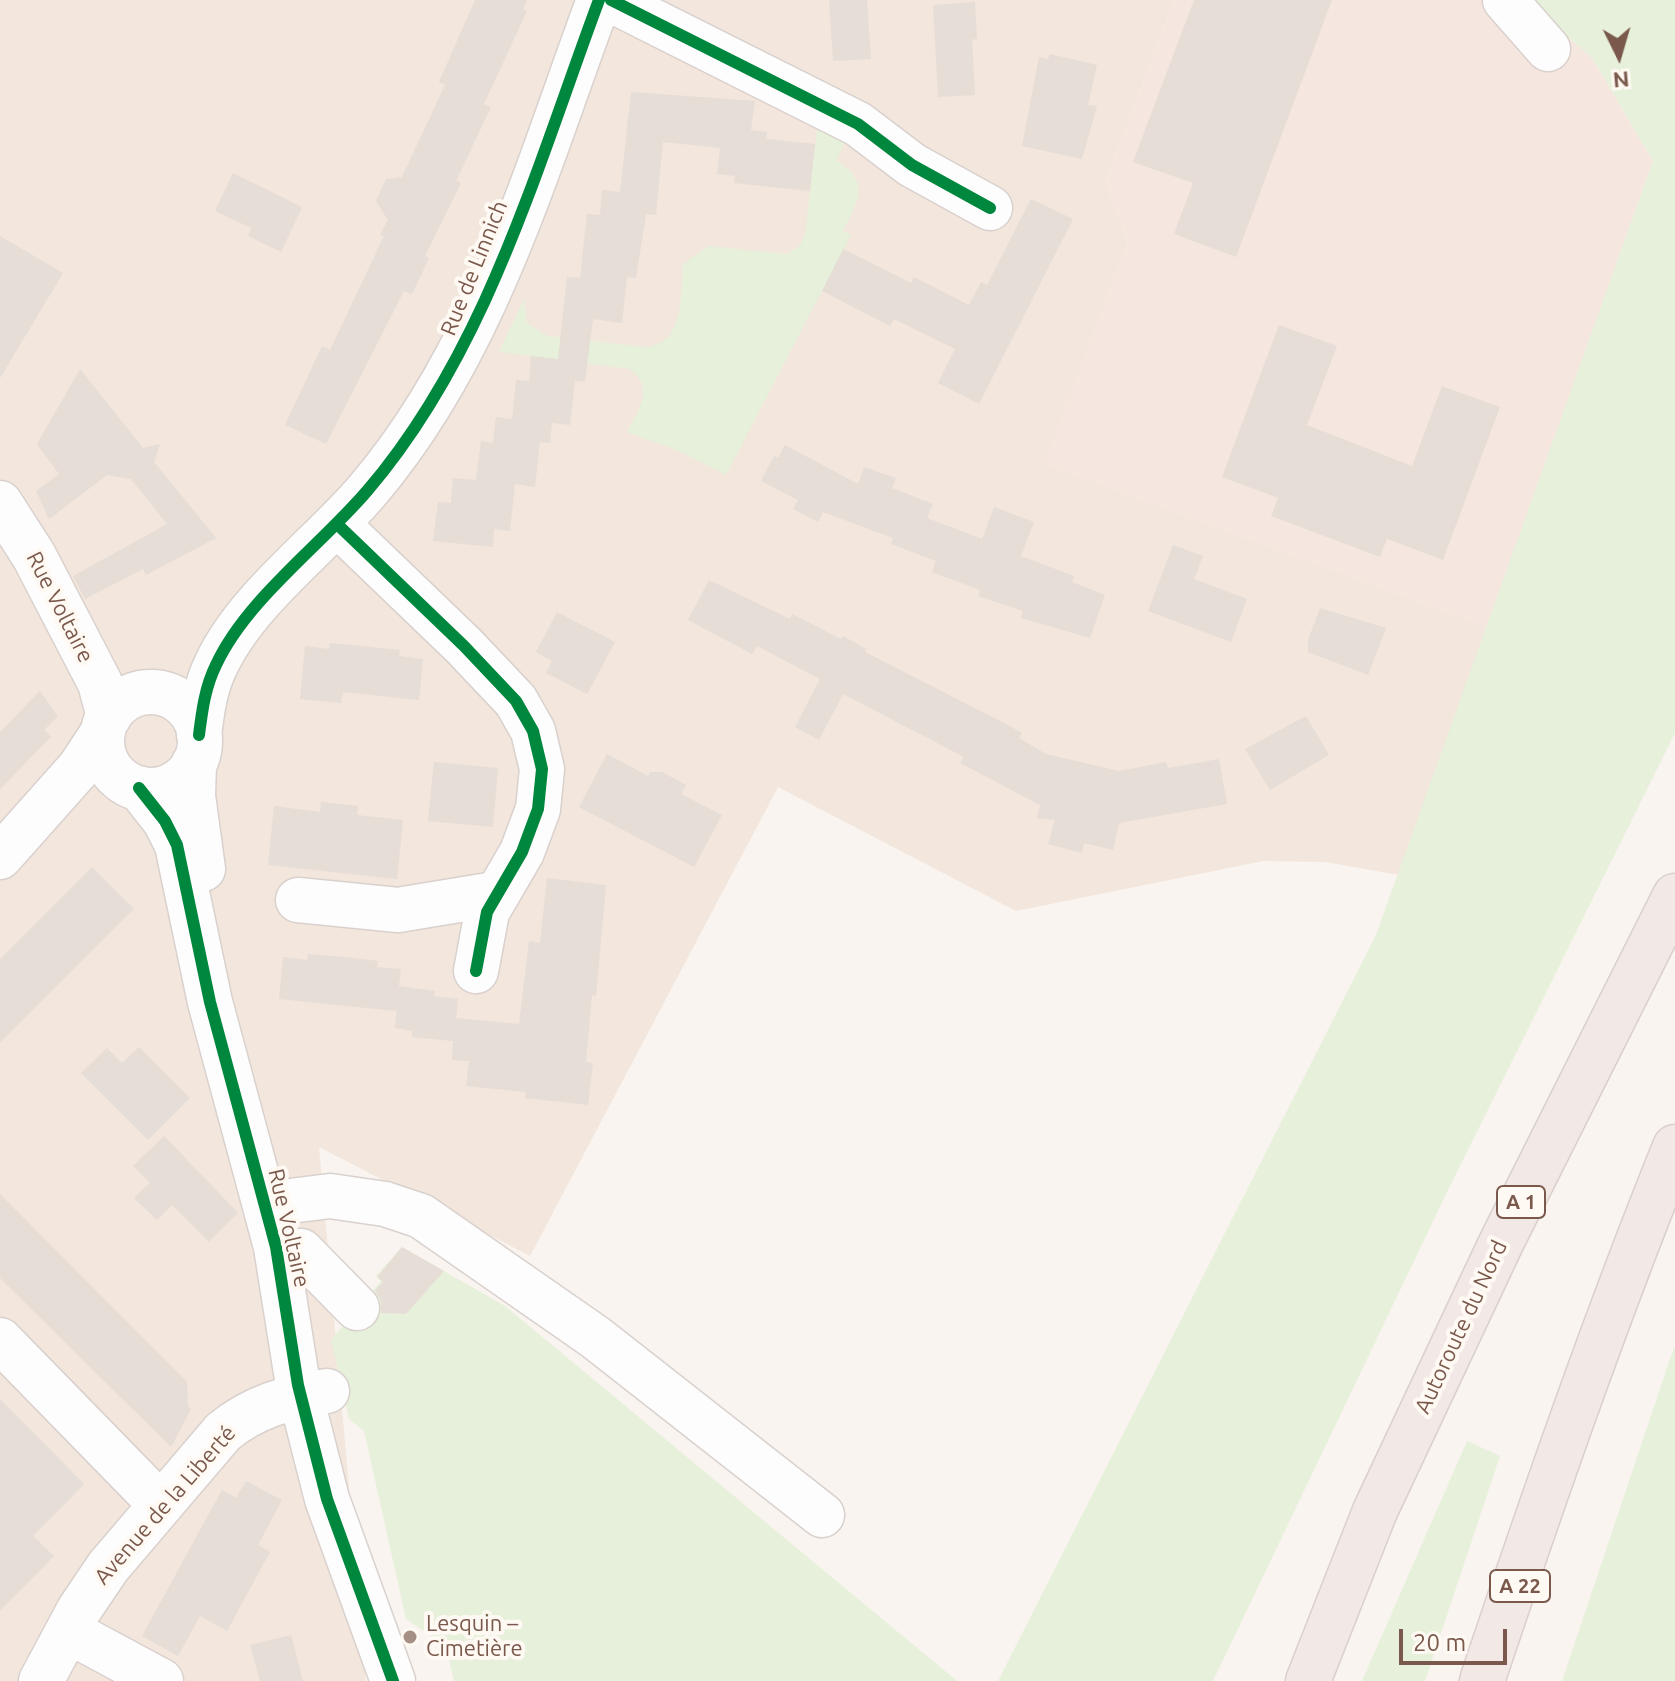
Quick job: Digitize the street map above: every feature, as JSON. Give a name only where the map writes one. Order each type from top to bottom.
[{"type":"highway","name":"Autoroute du Nord","points":[[1308,1681],[1375,1511],[1501,1243],[1675,896]]},
{"type":"highway","points":[[1482,1681],[1546,1492],[1636,1244],[1675,1147]]},
{"type":"highway","name":"A 22","points":[[1495,1681],[1546,1492]]},
{"type":"highway","points":[[1289,1681],[1375,1511]]},
{"type":"street","name":"Rue de Linnich","points":[[156,693],[178,682],[230,627],[260,603],[337,524],[408,437],[461,352],[486,301],[599,0]]},
{"type":"street","points":[[611,0],[858,124],[912,165],[990,208]]},
{"type":"street","points":[[1505,0],[1548,49]]},
{"type":"street","name":"Rue Voltaire","points":[[0,503],[34,556],[100,683],[106,724]]},
{"type":"street","points":[[337,524],[506,690],[533,731],[542,769],[538,809],[522,852],[495,894],[482,929],[476,971]]},
{"type":"street","name":"Rue de Linnich","points":[[197,749],[202,706],[215,667],[260,603]]},
{"type":"street","points":[[156,693],[176,699],[187,709],[197,749],[174,784],[153,790],[134,786],[81,793],[0,858],[80,767],[106,724],[126,700],[156,693]]},
{"type":"street","points":[[106,724],[107,763],[134,786]]},
{"type":"street","name":"Rue Voltaire","points":[[197,749],[193,796],[226,997],[290,1201],[301,1251],[314,1393]]},
{"type":"street","name":"Rue Voltaire","points":[[134,786],[165,821],[177,845],[210,1002],[314,1393],[379,1604],[391,1673]]},
{"type":"street","points":[[298,900],[398,910],[495,894]]},
{"type":"street","points":[[290,1201],[330,1196],[385,1204],[421,1216],[595,1337],[822,1515]]},
{"type":"street","points":[[301,1251],[357,1308]]},
{"type":"street","points":[[0,1340],[161,1505]]},
{"type":"street","name":"Avenue de la Liberté","points":[[41,1681],[108,1567],[223,1432],[244,1414],[314,1393]]},
{"type":"street","points":[[68,1631],[161,1681]]},
{"type":"shaded area","points":[[0,0],[1174,0],[1106,182],[1128,241],[1045,464],[1488,627],[1399,875],[1325,862],[1263,861],[1016,911],[778,787],[530,1256],[319,1147],[366,1681],[0,1681]]},
{"type":"shaded area","points":[[1174,0],[1526,0],[1592,58],[1653,161],[1488,627],[1044,464],[1128,241],[1106,182]]},
{"type":"green space","points":[[1526,0],[1675,0],[1675,733],[1448,1190],[1213,1681],[998,1681],[1376,935],[1653,161],[1592,58]]},
{"type":"green space","points":[[818,122],[848,137],[836,160],[847,168],[858,184],[857,201],[843,231],[851,235],[726,475],[679,451],[627,432],[640,407],[643,391],[638,376],[630,369],[499,352],[524,299],[527,323],[547,336],[646,347],[659,343],[668,336],[678,315],[683,264],[709,246],[787,254],[800,246],[805,235]]},
{"type":"green space","points":[[402,1247],[505,1306],[957,1681],[454,1681],[446,1646],[406,1619],[364,1431],[349,1419],[331,1340],[381,1281],[376,1276]]},
{"type":"green space","points":[[1675,1346],[1675,1681],[1562,1681],[1671,1356]]},
{"type":"green space","points":[[1467,1441],[1500,1456],[1425,1681],[1362,1681]]},
{"type":"building","points":[[475,0],[527,0],[523,9],[527,11],[484,104],[491,107],[456,181],[461,183],[425,256],[429,258],[412,294],[404,291],[326,444],[285,425],[322,346],[330,350],[384,236],[380,235],[388,220],[376,201],[386,179],[402,177],[445,85],[439,82]]},
{"type":"building","points":[[829,0],[867,0],[871,59],[833,61]]},
{"type":"building","points":[[1194,0],[1332,0],[1236,257],[1174,234],[1193,183],[1133,162]]},
{"type":"building","points":[[975,2],[977,40],[972,39],[975,95],[938,97],[933,5]]},
{"type":"building","points":[[1050,54],[1097,65],[1088,105],[1097,106],[1082,159],[1022,146],[1039,57],[1048,59]]},
{"type":"building","points":[[631,92],[755,101],[751,130],[767,132],[766,139],[815,144],[810,191],[734,183],[735,176],[717,174],[720,148],[663,142],[656,215],[646,214],[636,278],[627,277],[622,323],[593,319],[585,382],[575,381],[570,425],[552,423],[550,443],[540,442],[535,487],[515,484],[510,531],[494,529],[493,547],[433,541],[438,502],[451,503],[453,478],[476,480],[481,441],[493,443],[496,417],[512,419],[516,380],[529,381],[531,356],[558,359],[567,277],[580,278],[587,214],[600,215],[602,190],[620,192]]},
{"type":"building","points":[[233,173],[302,207],[281,252],[248,236],[251,228],[215,211]]},
{"type":"building","points":[[1031,199],[1073,219],[979,404],[938,383],[955,349],[894,319],[890,326],[822,291],[843,249],[911,283],[914,277],[969,305],[981,282],[987,285]]},
{"type":"building","points":[[0,236],[63,273],[0,378]]},
{"type":"building","points":[[1279,325],[1337,346],[1307,425],[1412,466],[1442,386],[1500,407],[1443,560],[1387,539],[1380,557],[1271,516],[1278,498],[1222,477]]},
{"type":"building","points":[[80,369],[143,448],[160,444],[154,462],[216,538],[146,575],[143,569],[85,599],[73,576],[167,524],[131,479],[107,475],[49,519],[36,491],[59,474],[37,444]]},
{"type":"building","points":[[785,445],[858,484],[864,467],[896,478],[892,488],[933,504],[927,518],[982,539],[994,507],[1034,522],[1021,556],[1074,576],[1072,582],[1105,595],[1090,638],[1021,618],[1023,611],[978,596],[980,590],[932,572],[936,561],[891,544],[893,538],[823,512],[818,522],[793,509],[798,500],[761,481],[774,456],[778,458]]},
{"type":"building","points":[[1173,545],[1203,556],[1194,579],[1247,599],[1231,642],[1148,611]]},
{"type":"building","points":[[709,580],[790,619],[792,614],[841,639],[843,636],[866,649],[865,652],[1022,733],[1019,738],[1046,754],[1119,771],[1166,762],[1168,768],[1219,759],[1227,804],[1119,823],[1113,850],[1084,843],[1082,853],[1048,844],[1055,820],[1037,818],[1040,805],[960,763],[964,757],[843,694],[819,740],[795,727],[820,679],[757,646],[752,654],[688,620]]},
{"type":"building","points":[[1320,608],[1386,628],[1368,675],[1308,652],[1308,640]]},
{"type":"building","points":[[557,612],[615,642],[587,694],[546,673],[552,661],[536,652]]},
{"type":"building","points":[[330,643],[400,650],[399,656],[423,659],[419,700],[343,692],[341,703],[300,699],[305,646],[329,649]]},
{"type":"building","points":[[40,691],[58,716],[44,730],[51,737],[0,789],[0,732]]},
{"type":"building","points":[[1306,716],[1329,755],[1270,790],[1245,749]]},
{"type":"building","points":[[607,754],[648,776],[650,772],[662,772],[686,785],[681,794],[722,815],[694,867],[579,807]]},
{"type":"building","points":[[434,762],[498,768],[493,827],[428,821]]},
{"type":"building","points":[[321,802],[358,806],[357,815],[403,820],[397,879],[268,865],[274,806],[320,812]]},
{"type":"building","points":[[92,867],[134,909],[0,1043],[0,959]]},
{"type":"building","points":[[547,878],[606,885],[596,996],[592,995],[586,1062],[593,1063],[588,1105],[525,1098],[526,1092],[466,1086],[469,1061],[452,1060],[453,1041],[412,1037],[412,1031],[395,1028],[397,1008],[396,1011],[279,999],[283,957],[307,960],[308,954],[343,957],[378,961],[377,967],[401,969],[399,986],[435,991],[434,996],[458,999],[456,1018],[519,1024],[529,941],[540,943]]},
{"type":"building","points":[[139,1047],[190,1098],[148,1140],[81,1073],[107,1048],[122,1063]]},
{"type":"building","points":[[164,1136],[238,1213],[209,1242],[172,1205],[157,1220],[134,1198],[150,1183],[133,1166]]},
{"type":"building","points":[[0,1194],[187,1382],[188,1406],[191,1409],[171,1447],[0,1278]]},
{"type":"building","points":[[402,1247],[444,1271],[406,1314],[381,1313],[381,1301],[375,1290],[383,1282],[377,1277]]},
{"type":"building","points":[[0,1399],[84,1484],[33,1536],[54,1556],[0,1611]]},
{"type":"building","points":[[246,1481],[282,1500],[258,1545],[270,1552],[227,1631],[200,1616],[178,1656],[142,1636],[222,1490],[236,1498]]},
{"type":"building","points":[[291,1635],[303,1681],[260,1681],[250,1645]]},
{"type":"cycle path","points":[[199,735],[209,682],[229,641],[285,574],[367,491],[409,437],[445,379],[504,257],[599,0]]},
{"type":"cycle path","points":[[611,0],[858,124],[912,165],[990,208]]},
{"type":"cycle path","points":[[337,524],[464,646],[516,701],[533,731],[542,769],[538,809],[522,852],[487,912],[476,971]]},
{"type":"cycle path","points":[[139,788],[165,821],[177,845],[210,1002],[276,1247],[298,1385],[327,1499],[393,1681]]},
{"type":"place","name":"Lesquin – Cimetière","points":[[410,1637]]}]
